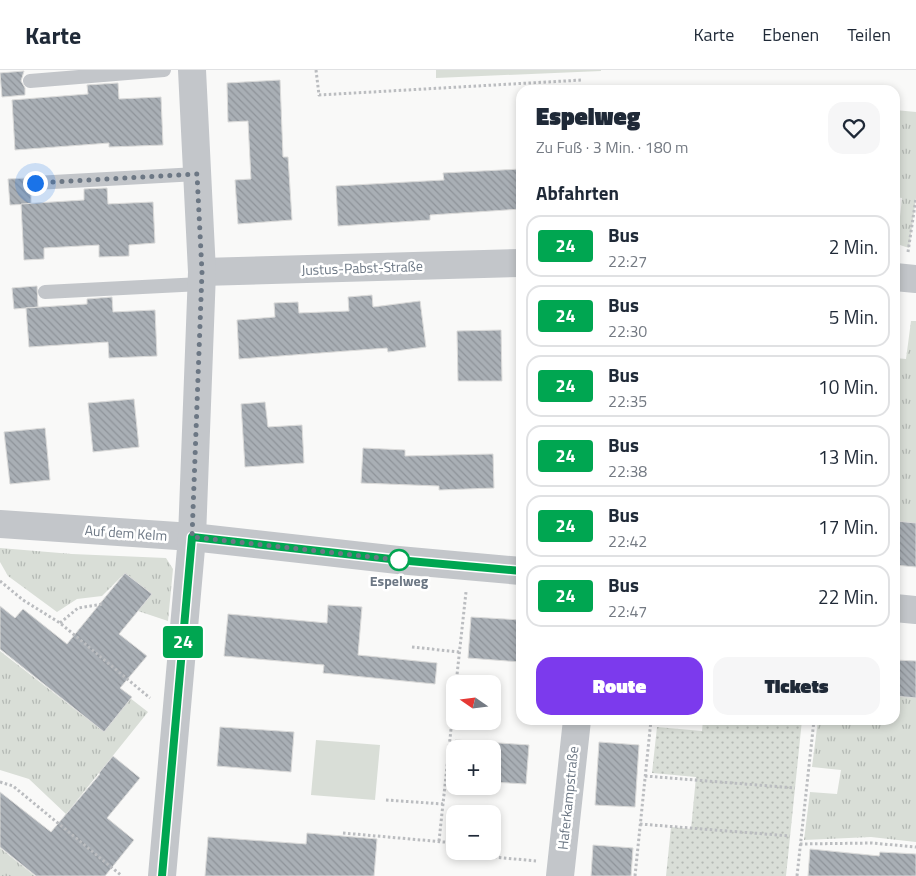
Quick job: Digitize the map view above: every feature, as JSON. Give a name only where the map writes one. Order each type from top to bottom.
[{"type":"street","points":[[162,876],[192,537],[202,278],[192,70]]},
{"type":"street","name":"Justus-Pabst-Straße","points":[[202,278],[516,263]]},
{"type":"street","name":"Auf dem Kelm","points":[[0,524],[192,537],[516,571]]},
{"type":"street","points":[[900,608],[916,610]]},
{"type":"street","name":"Haferkampstraße","points":[[561,870],[576,725]]},
{"type":"lane","points":[[30,81],[164,70]]},
{"type":"lane","points":[[35,183],[197,174]]},
{"type":"lane","points":[[44,292],[202,278]]},
{"type":"path","points":[[316,70],[320,95],[582,80]]},
{"type":"path","points":[[906,278],[916,198]]},
{"type":"path","points":[[457,675],[469,566]]},
{"type":"path","points":[[0,581],[23,600],[60,623],[176,719]]},
{"type":"path","points":[[60,623],[78,608],[102,604]]},
{"type":"path","points":[[412,647],[459,652]]},
{"type":"path","points":[[635,876],[650,725]]},
{"type":"path","points":[[797,876],[813,725]]},
{"type":"path","points":[[439,841],[451,730]]},
{"type":"path","points":[[645,776],[795,788]]},
{"type":"path","points":[[0,782],[13,786],[122,876]]},
{"type":"path","points":[[386,800],[443,804]]},
{"type":"path","points":[[640,824],[790,836]]},
{"type":"path","points":[[343,833],[446,842]]},
{"type":"path","points":[[800,844],[872,843],[916,847]]},
{"type":"path","points":[[501,860],[561,870]]},
{"type":"green space","points":[[436,70],[601,70],[601,71],[436,78]]},
{"type":"green space","points":[[900,110],[916,112],[916,198],[909,248],[900,245],[902,198],[900,198]]},
{"type":"green space","points":[[911,321],[916,321],[916,523],[900,521],[900,358],[906,359]]},
{"type":"green space","points":[[0,548],[72,554],[166,558],[173,569],[168,621],[138,611],[152,594],[125,573],[102,596],[77,599],[57,612],[8,576],[0,562]]},
{"type":"green space","points":[[0,651],[104,732],[130,698],[148,712],[66,814],[29,779],[0,770]]},
{"type":"green space","points":[[900,696],[916,698],[916,842],[871,837],[804,840],[810,792],[837,794],[841,770],[812,767],[817,725],[900,725]]},
{"type":"green space","points":[[703,725],[801,725],[786,876],[666,876],[671,827],[691,829],[696,777],[652,773],[657,727],[702,731]]},
{"type":"green space","points":[[316,740],[380,745],[375,800],[311,795]]},
{"type":"green space","points":[[0,848],[35,876],[0,876]]},
{"type":"building","points":[[24,71],[21,81],[25,88],[25,95],[2,97],[0,73]]},
{"type":"building","points":[[280,80],[283,157],[288,157],[292,220],[238,224],[235,180],[251,179],[248,121],[228,122],[227,83]]},
{"type":"building","points":[[118,83],[119,99],[161,97],[163,145],[109,147],[109,143],[15,150],[12,100],[88,94],[87,85]]},
{"type":"building","points":[[516,169],[516,209],[430,215],[430,220],[338,226],[336,186],[444,180],[443,173]]},
{"type":"building","points":[[28,178],[26,184],[31,190],[31,204],[10,205],[8,179]]},
{"type":"building","points":[[107,188],[108,204],[153,202],[155,243],[129,245],[129,256],[99,257],[99,245],[44,248],[44,259],[24,260],[21,204],[84,200],[84,189]]},
{"type":"building","points":[[37,286],[38,307],[14,309],[12,288]]},
{"type":"building","points":[[372,295],[373,307],[420,301],[426,347],[388,352],[387,348],[239,359],[237,320],[275,317],[274,303],[298,302],[299,313],[349,311],[348,297]]},
{"type":"building","points":[[112,297],[113,312],[155,310],[157,356],[109,358],[108,342],[29,347],[26,308],[87,304],[87,299]]},
{"type":"building","points":[[501,330],[502,381],[458,381],[457,331]]},
{"type":"building","points":[[134,399],[139,447],[93,452],[88,403]]},
{"type":"building","points":[[265,402],[268,427],[302,425],[304,463],[245,467],[241,404]]},
{"type":"building","points":[[45,428],[50,480],[10,484],[4,432]]},
{"type":"building","points":[[363,448],[405,450],[405,456],[493,454],[494,488],[439,490],[439,486],[361,483]]},
{"type":"building","points":[[900,521],[916,523],[916,567],[900,565]]},
{"type":"building","points":[[125,573],[152,594],[119,634],[147,656],[120,688],[132,697],[104,732],[0,649],[0,606],[15,618],[23,609],[67,644]]},
{"type":"building","points":[[328,605],[362,607],[358,655],[437,663],[435,684],[323,673],[324,665],[224,656],[228,614],[327,623]]},
{"type":"building","points":[[471,617],[516,620],[516,662],[468,658]]},
{"type":"building","points":[[900,660],[916,661],[916,698],[900,696]]},
{"type":"building","points":[[220,727],[294,732],[291,772],[217,766]]},
{"type":"building","points":[[599,742],[639,745],[635,807],[595,805]]},
{"type":"building","points":[[501,743],[529,745],[526,784],[501,783]]},
{"type":"building","points":[[113,756],[140,778],[107,818],[134,840],[105,876],[36,876],[0,847],[0,792],[51,832]]},
{"type":"building","points":[[307,833],[377,839],[374,876],[205,876],[208,837],[306,844]]},
{"type":"building","points":[[593,845],[633,848],[631,876],[591,876]]},
{"type":"building","points":[[810,849],[879,856],[880,852],[916,854],[916,876],[808,876]]},
{"type":"bus line","name":"24","points":[[162,876],[192,537],[409,561],[516,571]]},
{"type":"place","name":"Espelweg","points":[[399,560]]},
{"type":"route","points":[[35,183],[197,174],[202,272],[192,537],[399,560]]}]
